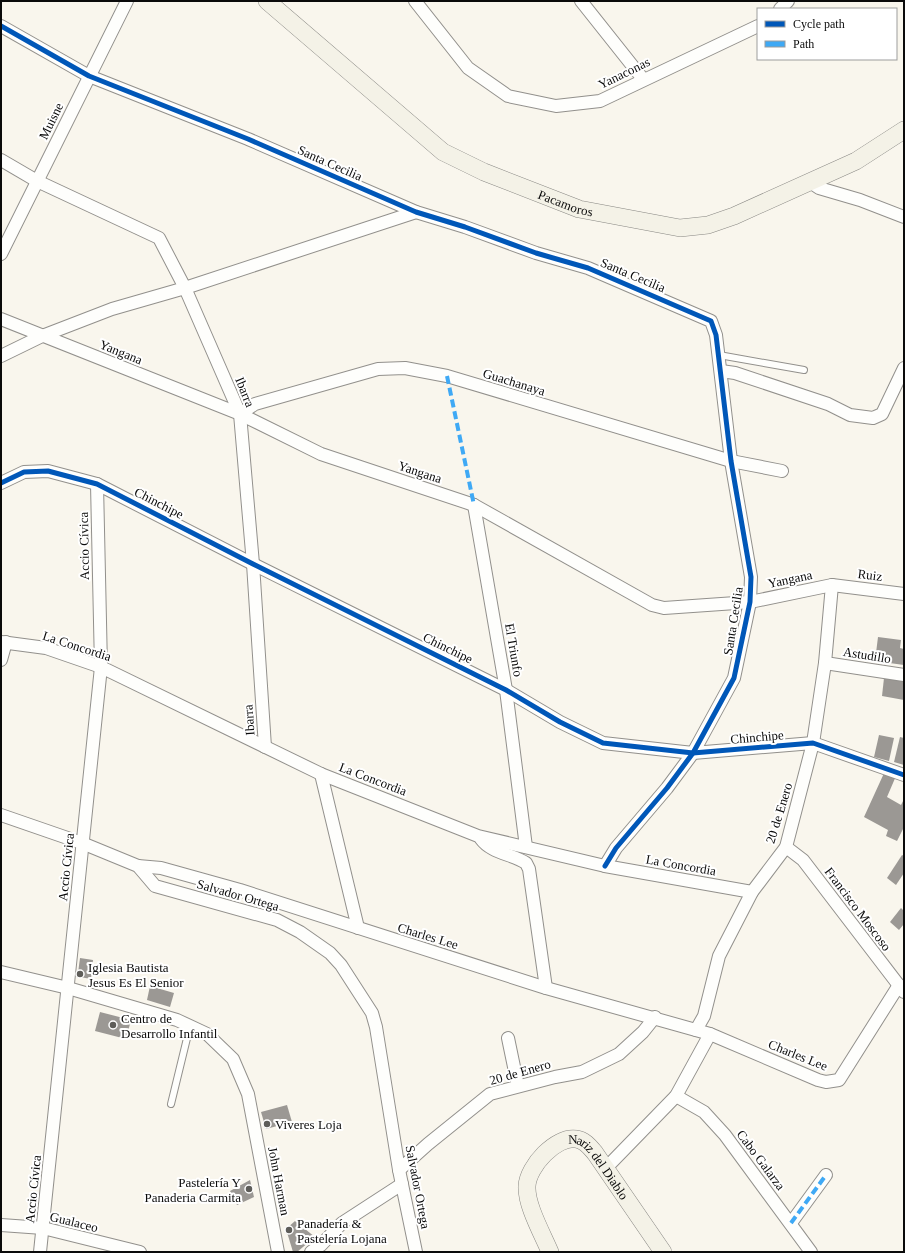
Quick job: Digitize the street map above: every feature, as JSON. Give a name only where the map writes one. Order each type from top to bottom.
[{"type":"street","name":"Muisne","points":[[1,254],[127,1]]},
{"type":"street","name":"Pacamoros","points":[[267,1],[443,152],[484,172],[579,209],[680,228],[708,225],[734,216],[856,161],[904,130]]},
{"type":"street","name":"Yanaconas","points":[[415,1],[468,68],[508,96],[556,106],[600,101],[643,79],[757,26]]},
{"type":"street","points":[[581,1],[643,79]]},
{"type":"street","name":"Santa Cecilia","points":[[1,26],[89,76],[248,138],[416,212],[465,227],[536,253],[588,268],[711,321],[716,335],[731,461],[751,577],[750,602],[734,678],[693,753],[667,788],[616,848],[605,866]]},
{"type":"street","name":"Ibarra","points":[[1,160],[37,180],[159,238],[185,288],[240,414],[253,564],[265,747]]},
{"type":"street","points":[[810,182],[820,188],[860,200],[904,217]]},
{"type":"street","points":[[1,356],[42,336],[112,309],[185,288],[416,212]]},
{"type":"street","name":"Yangana","points":[[1,319],[240,414],[321,454],[474,505],[652,605],[664,608],[750,602],[832,585]]},
{"type":"street","name":"Guachanaya","points":[[240,414],[255,404],[378,369],[405,368],[448,376],[731,461],[782,471]]},
{"type":"street","points":[[721,371],[735,373],[828,404],[850,415],[873,418],[882,414],[904,368]]},
{"type":"street","name":"Chinchipe","points":[[1,483],[24,472],[48,471],[97,484],[253,564],[506,690],[560,722],[603,743],[693,753],[813,743],[904,775]]},
{"type":"street","name":"Accio Cívica","points":[[40,1252],[101,667],[97,484]]},
{"type":"street","name":"El Triunfo","points":[[474,505],[506,690],[526,848]]},
{"type":"street","name":"Ruiz","points":[[832,585],[904,594]]},
{"type":"street","name":"20 de Enero","points":[[696,1030],[704,1016],[719,956],[752,892],[786,847],[813,743],[825,663],[832,585]]},
{"type":"street","points":[[1,660],[4,642]]},
{"type":"street","name":"La Concordia","points":[[4,642],[46,648],[101,667],[321,774],[478,836],[605,866],[752,892]]},
{"type":"street","name":"Astudillo","points":[[825,663],[904,675]]},
{"type":"street","points":[[321,774],[358,928]]},
{"type":"street","name":"Salvador Ortega","points":[[1,815],[82,843],[138,866],[155,886],[277,920],[317,943],[341,965],[372,1013],[376,1027],[402,1184],[416,1252]]},
{"type":"street","points":[[478,836],[484,843],[494,849],[526,863],[529,869],[546,988]]},
{"type":"street","name":"Francisco Moscoso","points":[[786,847],[803,860],[901,989]]},
{"type":"street","name":"Charles Lee","points":[[138,866],[161,868],[240,890],[546,988],[655,1017],[710,1034],[818,1080],[826,1082],[839,1080],[901,989]]},
{"type":"street","name":"John Harman","points":[[1,972],[68,988],[177,1020],[207,1034],[233,1059],[248,1094],[278,1252]]},
{"type":"street","name":"20 de Enero","points":[[400,1170],[423,1148],[490,1094],[518,1086],[582,1072],[619,1054],[643,1032],[655,1017]]},
{"type":"street","points":[[606,1168],[676,1096],[710,1034]]},
{"type":"street","points":[[508,1038],[518,1086]]},
{"type":"street","name":"Cabo Galarza","points":[[676,1096],[704,1112],[725,1135],[811,1252]]},
{"type":"street","name":"Nariz del Diablo","points":[[550,1252],[528,1198],[527,1184],[532,1170],[543,1153],[566,1139],[577,1139],[586,1143],[606,1168],[663,1252]]},
{"type":"street","points":[[791,1223],[826,1175]]},
{"type":"street","points":[[311,1252],[342,1223],[402,1184]]},
{"type":"street","name":"Gualaceo","points":[[1,1225],[43,1228],[140,1252]]},
{"type":"lane","points":[[719,355],[804,370]]},
{"type":"lane","points":[[171,1104],[190,1026]]},
{"type":"building","points":[[878,637],[901,640],[900,648],[904,649],[904,665],[875,661]]},
{"type":"building","points":[[884,678],[904,681],[904,700],[882,696]]},
{"type":"building","points":[[879,735],[894,738],[889,761],[874,757]]},
{"type":"building","points":[[900,737],[904,738],[904,765],[894,762]]},
{"type":"building","points":[[885,771],[896,776],[887,797],[901,805],[904,799],[904,827],[897,841],[886,836],[888,830],[864,817]]},
{"type":"building","points":[[902,855],[904,856],[904,873],[896,885],[887,878]]},
{"type":"building","points":[[901,908],[904,911],[904,924],[899,930],[890,922]]},
{"type":"building","points":[[80,958],[93,960],[91,979],[80,977],[78,973]]},
{"type":"building","points":[[150,986],[174,993],[170,1007],[147,1000]]},
{"type":"building","name":"Centro de Desarrollo Infantil","points":[[100,1012],[131,1020],[126,1039],[95,1031]]},
{"type":"building","points":[[287,1105],[292,1122],[266,1129],[261,1112]]},
{"type":"building","points":[[250,1180],[254,1197],[237,1205],[230,1191]]},
{"type":"building","points":[[295,1221],[315,1237],[297,1252],[293,1252],[286,1229]]},
{"type":"marked path","points":[[447,376],[474,505]]},
{"type":"marked path","points":[[791,1223],[826,1175]]},
{"type":"cycle path","points":[[1,26],[89,76],[248,139],[416,212],[465,227],[536,253],[588,268],[711,321],[716,335],[731,461],[751,577],[750,602],[734,678],[693,753],[667,788],[616,848],[605,866]]},
{"type":"cycle path","points":[[1,483],[24,472],[48,471],[97,484],[253,564],[506,690],[560,722],[603,743],[693,753],[813,743],[904,775]]},
{"type":"place","name":"Iglesia Bautista Jesus Es El Senior","points":[[80,974]]},
{"type":"place","name":"Centro de Desarrollo Infantil","points":[[113,1025]]},
{"type":"place","name":"Viveres Loja","points":[[267,1124]]},
{"type":"place","name":"Pastelería Y Panaderia Carmita","points":[[249,1189]]},
{"type":"place","name":"Panadería & Pastelería Lojana","points":[[289,1230]]}]
